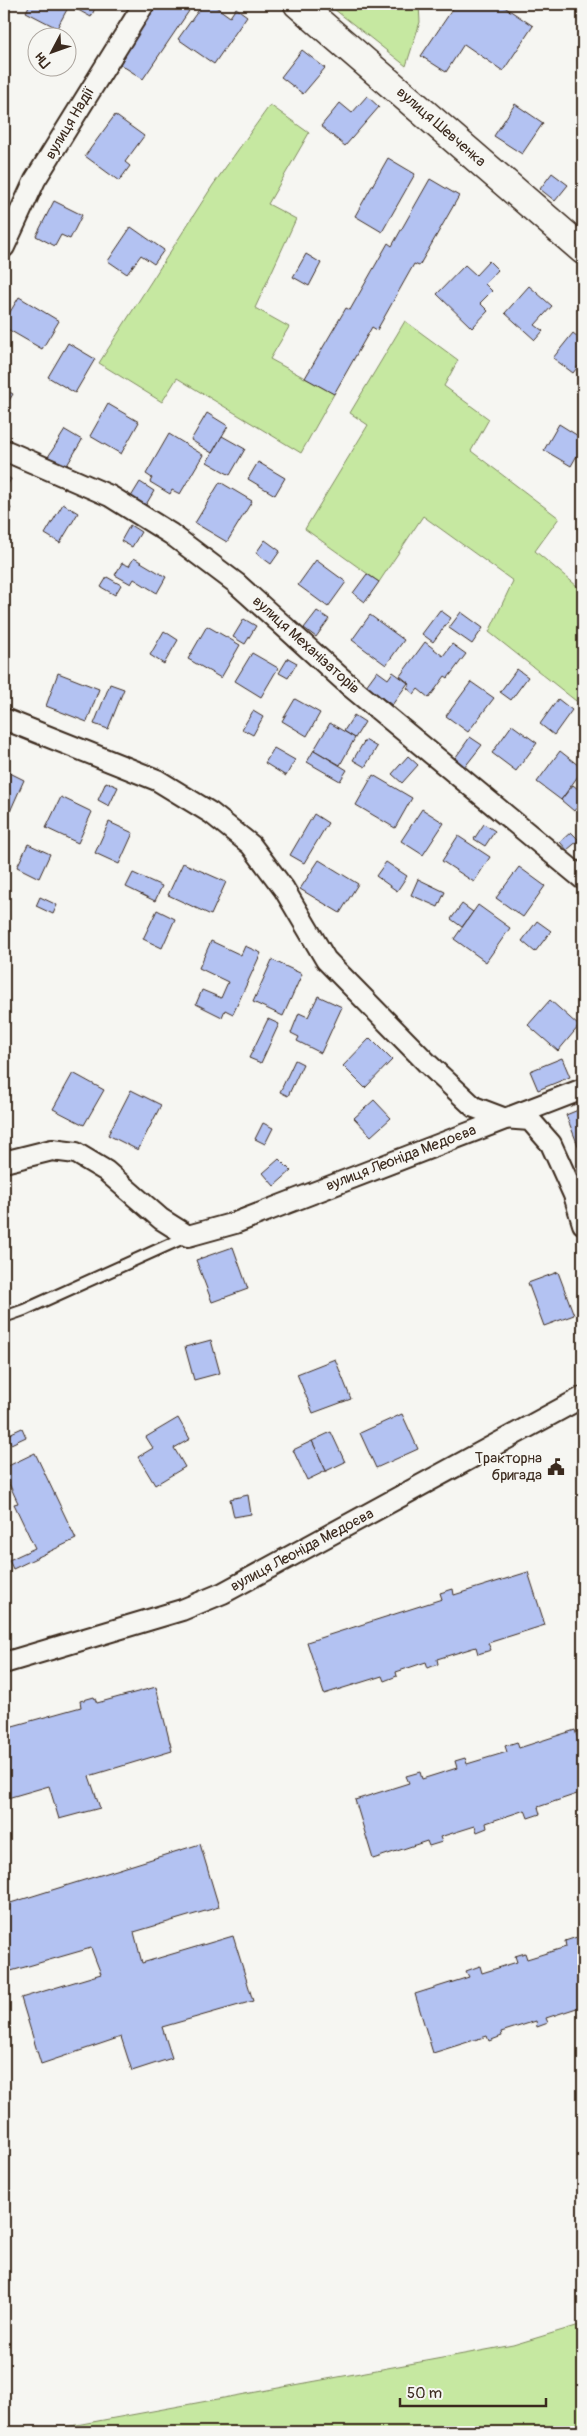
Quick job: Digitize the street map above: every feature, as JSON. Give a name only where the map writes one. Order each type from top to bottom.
[{"type":"main road","name":"вулиця Шевченка","points":[[298,4],[583,250]]},
{"type":"street","name":"вулиця Надії","points":[[4,247],[35,180],[144,4]]},
{"type":"street","name":"вулиця Механізаторів","points":[[4,450],[110,496],[171,534],[236,583],[351,687],[583,879]]},
{"type":"street","points":[[4,719],[157,780],[211,812],[251,845],[284,889],[326,960],[428,1064],[474,1107],[504,1118],[530,1120],[551,1144],[574,1195],[583,1224]]},
{"type":"street","name":"вулиця Леоніда Медоєва","points":[[188,1236],[235,1224],[504,1118],[583,1089]]},
{"type":"street","points":[[4,1162],[52,1150],[76,1153],[106,1171],[161,1219],[188,1236]]},
{"type":"street","name":"вулиця Леоніда Медоєва","points":[[4,1663],[182,1610],[224,1593],[583,1397]]},
{"type":"lane","points":[[4,1316],[24,1310],[188,1236]]},
{"type":"green space","points":[[335,4],[419,4],[420,22],[406,66],[334,9]]},
{"type":"green space","points":[[270,105],[309,133],[268,204],[296,219],[255,308],[289,327],[270,359],[334,394],[301,453],[177,378],[162,402],[99,363],[213,185]]},
{"type":"green space","points":[[405,321],[458,360],[444,386],[489,419],[471,451],[559,518],[535,551],[583,591],[583,691],[576,701],[489,632],[513,581],[423,516],[379,582],[305,529],[368,425],[350,413]]},
{"type":"green space","points":[[583,2324],[583,2432],[38,2432],[513,2345]]},
{"type":"building","points":[[30,4],[70,4],[57,28],[26,12]]},
{"type":"building","points":[[70,4],[97,4],[91,17]]},
{"type":"building","points":[[157,4],[178,4],[189,11],[143,79],[118,63]]},
{"type":"building","points":[[203,4],[212,4],[230,17],[236,8],[247,16],[214,64],[178,39]]},
{"type":"building","points":[[456,4],[500,4],[533,26],[503,71],[464,44],[446,72],[421,56]]},
{"type":"building","points":[[302,50],[325,68],[303,94],[281,77]]},
{"type":"building","points":[[367,96],[379,107],[345,146],[321,126],[340,103],[352,113]]},
{"type":"building","points":[[515,104],[543,123],[522,154],[494,136]]},
{"type":"building","points":[[115,115],[144,136],[125,162],[130,166],[119,181],[85,156]]},
{"type":"building","points":[[388,158],[415,174],[382,232],[355,216]]},
{"type":"building","points":[[552,173],[568,185],[555,201],[540,189]]},
{"type":"building","points":[[430,179],[459,196],[419,266],[414,264],[377,330],[372,327],[334,394],[305,378],[346,308],[350,310],[388,243],[392,246]]},
{"type":"building","points":[[54,201],[82,215],[70,239],[61,235],[55,246],[36,236]]},
{"type":"building","points":[[131,227],[164,250],[154,264],[141,255],[127,274],[108,261]]},
{"type":"building","points":[[306,254],[321,263],[309,286],[293,277]]},
{"type":"building","points":[[489,261],[498,270],[485,284],[492,291],[480,303],[488,311],[472,328],[437,294],[465,265],[476,275]]},
{"type":"building","points":[[529,286],[552,306],[535,325],[543,331],[535,340],[505,313]]},
{"type":"building","points":[[19,297],[59,321],[42,349],[4,327],[4,322]]},
{"type":"building","points":[[573,333],[583,341],[583,360],[573,373],[553,358]]},
{"type":"building","points":[[68,343],[95,359],[75,393],[48,377]]},
{"type":"building","points":[[4,389],[13,394],[4,409]]},
{"type":"building","points":[[108,404],[139,422],[121,454],[90,436]]},
{"type":"building","points":[[207,413],[228,426],[212,453],[191,440]]},
{"type":"building","points":[[559,424],[583,439],[583,445],[571,466],[544,450]]},
{"type":"building","points":[[65,430],[82,440],[66,467],[48,457]]},
{"type":"building","points":[[169,434],[203,455],[180,494],[172,490],[170,494],[150,482],[152,478],[146,474]]},
{"type":"building","points":[[222,436],[245,449],[230,475],[207,462]]},
{"type":"building","points":[[258,462],[285,478],[275,495],[248,479]]},
{"type":"building","points":[[4,475],[11,479],[4,491]]},
{"type":"building","points":[[140,482],[154,491],[144,508],[129,500]]},
{"type":"building","points":[[220,482],[252,501],[227,542],[195,523]]},
{"type":"building","points":[[4,493],[11,497],[7,505],[11,508],[5,518]]},
{"type":"building","points":[[63,504],[78,513],[60,543],[45,534]]},
{"type":"building","points":[[130,525],[141,532],[132,547],[121,541]]},
{"type":"building","points":[[265,540],[280,551],[271,564],[256,553]]},
{"type":"building","points":[[134,558],[166,577],[157,593],[134,579],[131,584],[115,575],[122,563],[129,566]]},
{"type":"building","points":[[316,560],[346,582],[328,607],[298,585]]},
{"type":"building","points":[[367,574],[379,582],[365,602],[353,593]]},
{"type":"building","points":[[107,577],[121,585],[115,595],[101,587]]},
{"type":"building","points":[[440,610],[451,618],[433,642],[422,634]]},
{"type":"building","points":[[317,611],[329,619],[316,637],[304,628]]},
{"type":"building","points":[[461,612],[483,628],[472,644],[449,628]]},
{"type":"building","points":[[370,615],[404,640],[386,665],[352,640]]},
{"type":"building","points":[[244,619],[256,626],[245,644],[233,637]]},
{"type":"building","points":[[207,626],[240,645],[221,678],[188,659]]},
{"type":"building","points":[[164,631],[178,640],[164,664],[150,655]]},
{"type":"building","points":[[425,642],[443,656],[452,644],[466,654],[448,678],[445,676],[429,698],[418,689],[414,694],[407,688],[410,684],[400,676]]},
{"type":"building","points":[[252,653],[278,668],[261,697],[235,681]]},
{"type":"building","points":[[288,658],[297,663],[288,678],[279,673]]},
{"type":"building","points":[[517,669],[528,677],[511,700],[500,692]]},
{"type":"building","points":[[377,671],[388,679],[393,672],[408,683],[392,705],[366,686]]},
{"type":"building","points":[[58,673],[99,689],[87,722],[46,706]]},
{"type":"building","points":[[471,682],[494,698],[468,732],[446,716]]},
{"type":"building","points":[[110,684],[124,689],[108,729],[94,724]]},
{"type":"building","points":[[295,699],[320,713],[307,736],[282,721]]},
{"type":"building","points":[[558,699],[572,710],[554,735],[540,724]]},
{"type":"building","points":[[253,711],[263,717],[253,735],[242,729]]},
{"type":"building","points":[[354,715],[365,722],[355,738],[344,731]]},
{"type":"building","points":[[330,723],[355,738],[340,765],[314,750]]},
{"type":"building","points":[[512,725],[537,743],[516,771],[492,753]]},
{"type":"building","points":[[470,737],[482,745],[464,768],[453,761]]},
{"type":"building","points":[[365,740],[377,747],[365,767],[353,760]]},
{"type":"building","points":[[274,748],[295,760],[286,776],[265,763]]},
{"type":"building","points":[[314,750],[347,770],[340,781],[307,762]]},
{"type":"building","points":[[560,751],[583,769],[561,800],[537,782]]},
{"type":"building","points":[[408,756],[418,765],[402,783],[392,774]]},
{"type":"building","points":[[4,770],[24,780],[8,816],[4,815]]},
{"type":"building","points":[[373,775],[412,798],[395,828],[356,805]]},
{"type":"building","points":[[106,782],[118,787],[109,806],[98,800]]},
{"type":"building","points":[[573,785],[583,793],[583,799],[574,811],[561,800]]},
{"type":"building","points":[[61,797],[92,812],[78,843],[46,828]]},
{"type":"building","points":[[422,809],[444,823],[423,855],[401,841]]},
{"type":"building","points":[[314,814],[328,823],[304,863],[290,855]]},
{"type":"building","points":[[109,822],[133,833],[119,864],[95,853]]},
{"type":"building","points":[[484,824],[495,831],[485,846],[474,839]]},
{"type":"building","points":[[571,832],[579,840],[567,850],[560,842]]},
{"type":"building","points":[[458,836],[490,857],[474,882],[442,861]]},
{"type":"building","points":[[28,844],[50,854],[39,878],[17,867]]},
{"type":"building","points":[[319,860],[358,884],[340,913],[300,889]]},
{"type":"building","points":[[386,862],[407,876],[397,891],[376,876]]},
{"type":"building","points":[[183,863],[226,882],[211,915],[168,895]]},
{"type":"building","points":[[519,867],[545,886],[523,917],[496,898]]},
{"type":"building","points":[[133,873],[162,886],[155,901],[126,887]]},
{"type":"building","points":[[418,879],[445,892],[438,907],[411,895]]},
{"type":"building","points":[[40,897],[57,905],[53,914],[36,906]]},
{"type":"building","points":[[462,904],[473,912],[462,927],[451,919]]},
{"type":"building","points":[[478,905],[510,928],[486,962],[454,939]]},
{"type":"building","points":[[157,910],[175,919],[162,948],[143,939]]},
{"type":"building","points":[[537,921],[551,931],[535,952],[522,941]]},
{"type":"building","points":[[211,941],[241,955],[245,946],[261,953],[233,1014],[225,1010],[222,1017],[196,1004],[202,990],[221,998],[228,982],[199,968]]},
{"type":"building","points":[[272,960],[302,974],[283,1016],[253,1002]]},
{"type":"building","points":[[318,996],[342,1007],[321,1053],[297,1041],[299,1037],[291,1033],[299,1013],[308,1017]]},
{"type":"building","points":[[550,1000],[579,1026],[558,1051],[528,1025]]},
{"type":"building","points":[[268,1019],[279,1024],[261,1063],[249,1058]]},
{"type":"building","points":[[370,1038],[392,1060],[365,1088],[343,1066]]},
{"type":"building","points":[[562,1058],[570,1077],[538,1090],[530,1071]]},
{"type":"building","points":[[295,1060],[303,1064],[288,1096],[280,1092]]},
{"type":"building","points":[[73,1073],[104,1090],[84,1125],[53,1109]]},
{"type":"building","points":[[131,1090],[161,1105],[138,1150],[108,1135]]},
{"type":"building","points":[[374,1100],[391,1118],[371,1136],[354,1118]]},
{"type":"building","points":[[583,1108],[583,1158],[566,1115]]},
{"type":"building","points":[[263,1123],[273,1128],[265,1144],[255,1139]]},
{"type":"building","points":[[279,1159],[291,1171],[274,1186],[263,1173]]},
{"type":"building","points":[[233,1247],[248,1289],[212,1302],[196,1260]]},
{"type":"building","points":[[558,1272],[574,1315],[544,1326],[528,1283]]},
{"type":"building","points":[[211,1340],[220,1373],[194,1380],[185,1347]]},
{"type":"building","points":[[335,1359],[351,1399],[313,1413],[297,1374]]},
{"type":"building","points":[[402,1414],[418,1449],[376,1468],[360,1433]]},
{"type":"building","points":[[178,1418],[190,1439],[174,1448],[185,1467],[155,1485],[138,1457],[153,1448],[146,1437]]},
{"type":"building","points":[[22,1428],[26,1437],[11,1444],[7,1435]]},
{"type":"building","points":[[331,1432],[345,1462],[326,1471],[312,1441]]},
{"type":"building","points":[[312,1441],[326,1471],[307,1480],[293,1450]]},
{"type":"building","points":[[35,1453],[76,1539],[13,1569],[9,1560],[35,1548],[14,1504],[18,1503],[4,1473],[4,1468]]},
{"type":"building","points":[[248,1495],[251,1514],[234,1517],[230,1499]]},
{"type":"building","points":[[528,1572],[545,1625],[488,1643],[491,1650],[478,1654],[476,1647],[437,1659],[438,1664],[428,1668],[426,1662],[396,1672],[397,1676],[384,1681],[382,1676],[324,1694],[307,1642],[442,1599],[440,1593],[453,1589],[454,1595]]},
{"type":"building","points":[[156,1687],[172,1751],[89,1776],[100,1808],[59,1819],[49,1786],[4,1799],[4,1723],[7,1722],[9,1727],[81,1707],[80,1701],[94,1697],[97,1703]]},
{"type":"building","points":[[575,1730],[583,1755],[583,1792],[538,1807],[540,1814],[528,1818],[525,1810],[486,1823],[487,1828],[477,1832],[475,1826],[440,1837],[442,1842],[429,1846],[427,1841],[373,1859],[355,1800],[409,1783],[406,1776],[420,1772],[422,1779],[457,1768],[455,1761],[465,1758],[467,1764],[507,1752],[505,1746],[517,1742],[519,1748]]},
{"type":"building","points":[[200,1844],[219,1907],[134,1932],[142,1963],[233,1936],[253,2001],[162,2027],[172,2058],[132,2071],[121,2037],[41,2064],[21,1998],[101,1974],[91,1948],[11,1971],[4,1949],[4,1905]]},
{"type":"building","points":[[577,1937],[579,1943],[583,1941],[583,2006],[546,2018],[548,2023],[537,2027],[536,2021],[501,2032],[502,2036],[489,2041],[487,2036],[433,2053],[415,1994],[469,1977],[466,1971],[480,1966],[482,1973],[517,1962],[515,1956],[525,1953],[527,1959],[566,1947],[565,1941]]},
{"type":"place","name":"Тракторна бригада","points":[[556,1467]]}]
